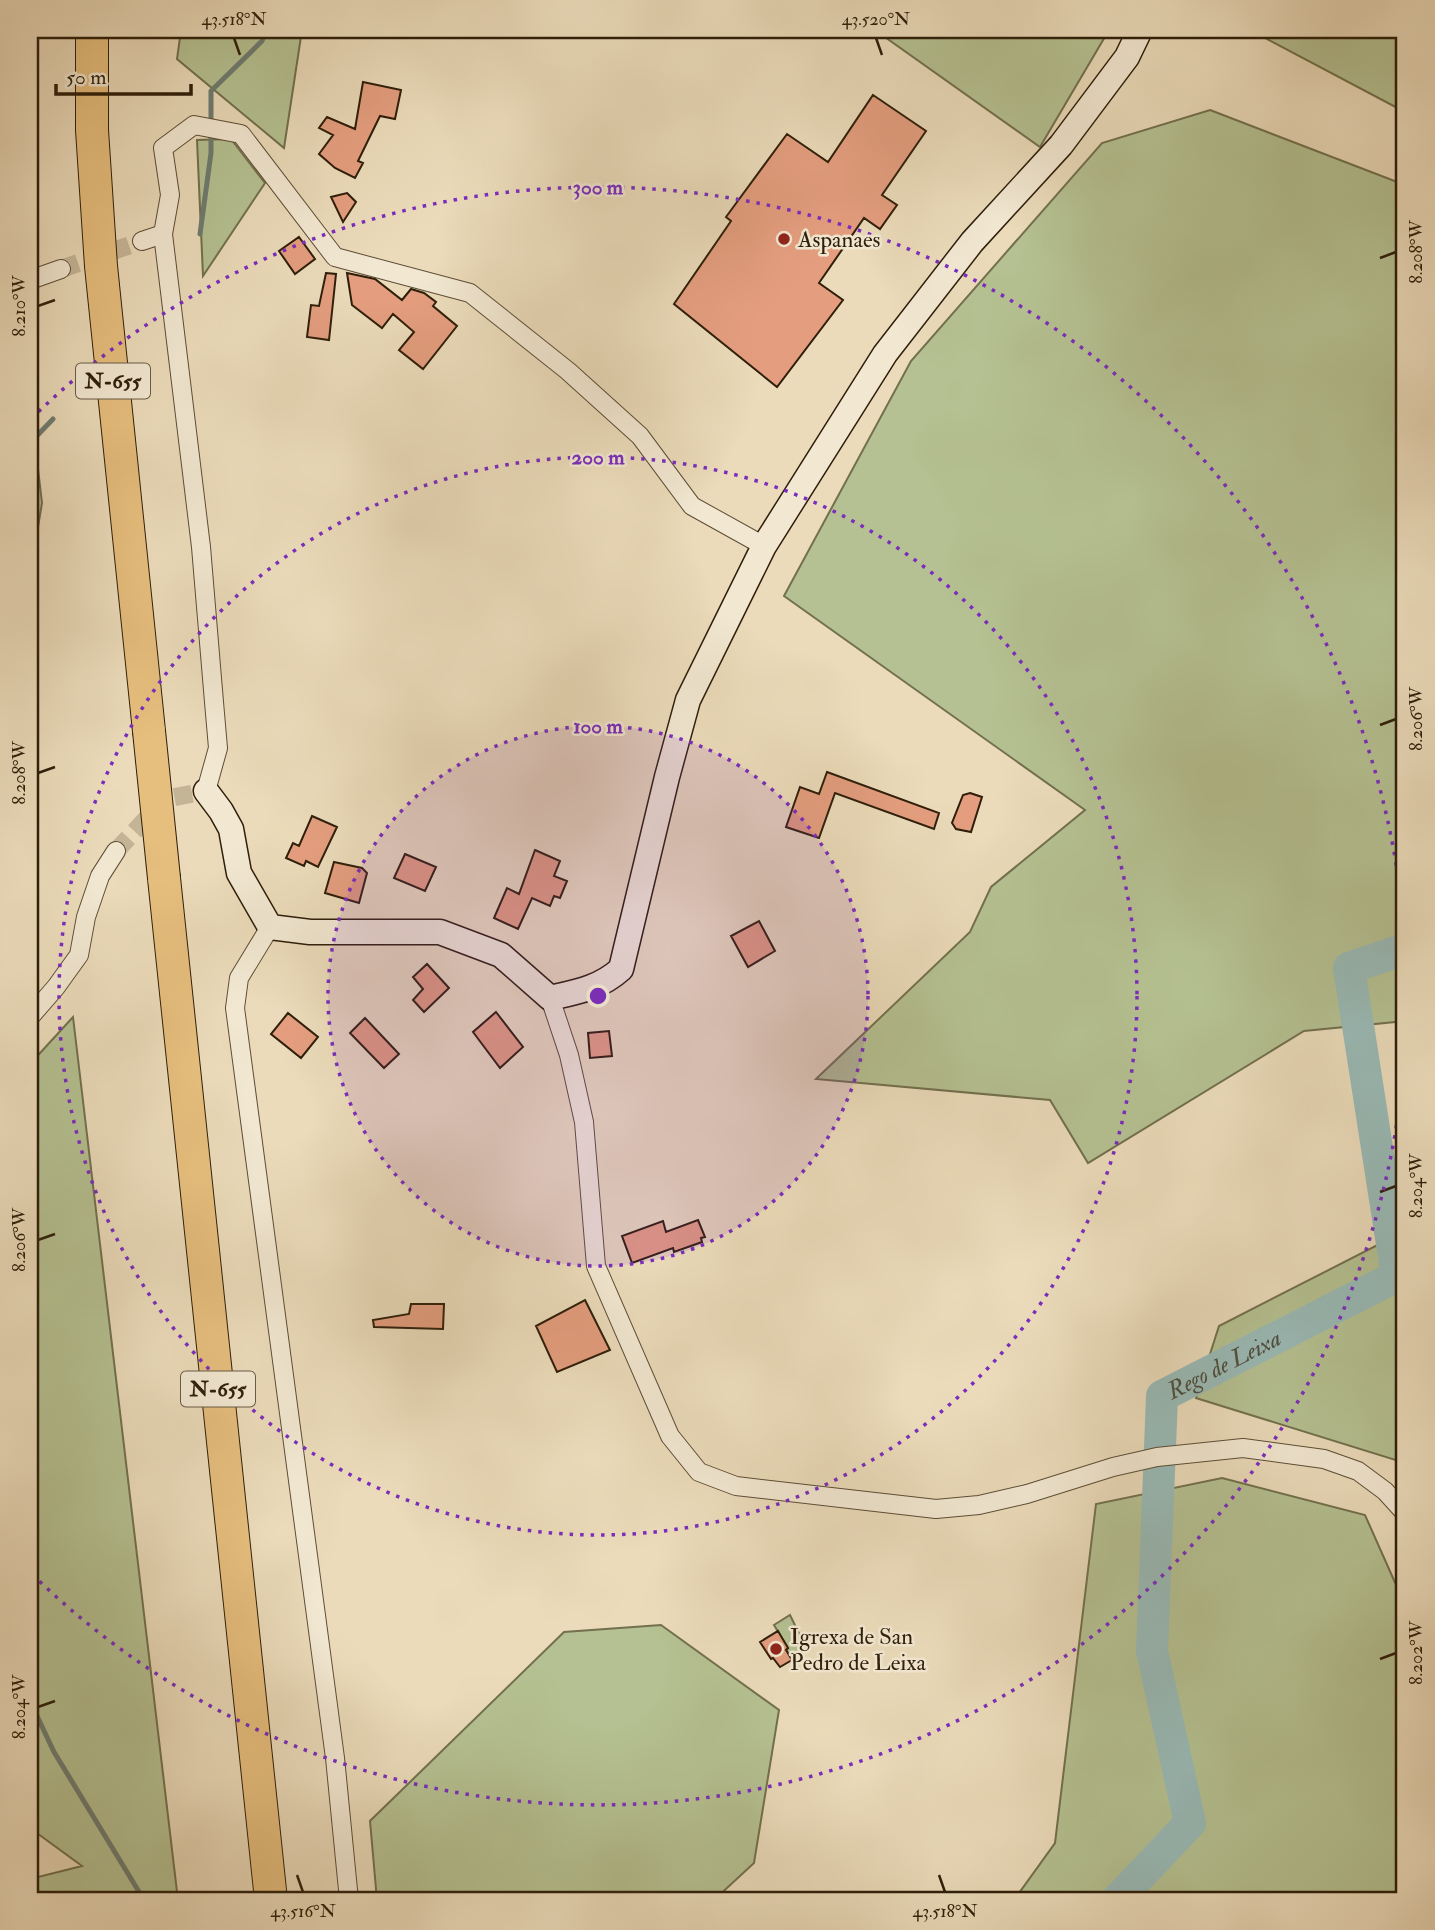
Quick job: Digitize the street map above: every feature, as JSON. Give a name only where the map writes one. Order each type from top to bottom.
[{"type":"highway","name":"N-655","points":[[92,30],[92,130],[101,266],[271,1900]]},
{"type":"street","points":[[550,998],[588,990],[608,980],[621,969],[688,700],[764,546],[885,354],[972,242],[1061,145],[1127,57],[1140,30]]},
{"type":"street","points":[[270,927],[239,873],[230,829],[206,791],[218,748],[201,547],[163,234],[170,195],[163,148],[194,125],[242,134],[335,257],[470,293],[568,371],[640,436],[692,506],[764,546]]},
{"type":"street","points":[[142,241],[163,234]]},
{"type":"street","points":[[30,280],[61,270]]},
{"type":"street","points":[[30,1017],[79,956],[86,917],[100,876],[116,851]]},
{"type":"street","points":[[270,927],[310,932],[439,932],[501,955],[550,998],[569,1055],[584,1122],[596,1266],[670,1436],[699,1472],[736,1486],[936,1510],[979,1505],[1027,1494],[1157,1457],[1243,1448],[1324,1459],[1358,1471],[1385,1491],[1405,1513]]},
{"type":"street","points":[[270,927],[239,978],[235,1007],[335,1758],[349,1900]]},
{"type":"green space","points":[[181,30],[302,30],[284,148],[177,59]]},
{"type":"green space","points":[[875,30],[1109,30],[1040,147]]},
{"type":"green space","points":[[1250,30],[1405,30],[1405,112]]},
{"type":"green space","points":[[1210,110],[1405,185],[1405,1021],[1304,1031],[1088,1163],[1050,1100],[816,1079],[970,932],[991,887],[1085,810],[784,596],[911,361],[1102,143]]},
{"type":"green space","points":[[231,139],[265,183],[203,276],[197,140]]},
{"type":"green space","points":[[30,401],[42,503],[30,575]]},
{"type":"green space","points":[[73,1017],[178,1900],[30,1900],[30,1879],[82,1866],[30,1828],[30,1064]]},
{"type":"green space","points":[[1405,1231],[1405,1463],[1196,1398],[1219,1326]]},
{"type":"green space","points":[[1222,1478],[1365,1515],[1405,1605],[1405,1900],[1014,1900],[1055,1843],[1096,1504]]},
{"type":"green space","points":[[790,1615],[805,1646],[804,1651],[792,1660],[774,1625]]},
{"type":"green space","points":[[661,1625],[779,1710],[754,1863],[714,1900],[377,1900],[370,1821],[564,1632]]},
{"type":"building","points":[[363,82],[401,90],[395,119],[380,116],[358,161],[363,163],[355,178],[335,168],[319,154],[333,135],[319,128],[327,117],[355,129]]},
{"type":"building","name":"Aspanaes","points":[[873,95],[926,131],[882,195],[897,205],[880,229],[864,218],[819,283],[843,300],[777,387],[674,304],[731,221],[726,217],[787,134],[828,162]]},
{"type":"building","points":[[347,193],[356,202],[343,222],[331,197]]},
{"type":"building","points":[[299,237],[315,259],[295,274],[279,251]]},
{"type":"building","points":[[326,273],[336,274],[329,340],[307,337],[311,305],[319,306]]},
{"type":"building","points":[[347,273],[375,279],[402,300],[411,289],[424,293],[436,302],[433,306],[457,326],[423,369],[399,350],[414,332],[393,314],[382,328],[352,305]]},
{"type":"building","points":[[827,772],[939,813],[934,829],[835,793],[819,838],[786,827],[800,787],[819,794]]},
{"type":"building","points":[[970,793],[982,797],[971,832],[956,829],[952,823],[963,795]]},
{"type":"building","points":[[312,816],[337,827],[318,867],[306,861],[304,866],[286,858],[293,843],[299,846]]},
{"type":"building","points":[[535,850],[560,861],[554,876],[567,881],[560,898],[554,896],[550,906],[532,898],[518,929],[494,918],[507,888],[519,894]]},
{"type":"building","points":[[405,854],[436,867],[425,891],[394,878]]},
{"type":"building","points":[[334,862],[362,868],[367,873],[359,903],[325,893]]},
{"type":"building","points":[[759,921],[775,951],[748,967],[731,936]]},
{"type":"building","points":[[427,964],[449,988],[424,1012],[413,1000],[423,989],[413,977]]},
{"type":"building","points":[[496,1012],[523,1047],[500,1068],[473,1032]]},
{"type":"building","points":[[288,1013],[318,1037],[301,1058],[271,1034]]},
{"type":"building","points":[[365,1018],[399,1054],[384,1068],[350,1033]]},
{"type":"building","points":[[609,1031],[612,1056],[590,1058],[588,1033]]},
{"type":"building","points":[[698,1220],[705,1237],[701,1238],[702,1242],[674,1252],[673,1248],[632,1263],[622,1236],[663,1221],[666,1232]]},
{"type":"building","points":[[585,1300],[610,1350],[557,1372],[536,1326]]},
{"type":"building","points":[[411,1304],[444,1304],[443,1329],[374,1327],[373,1320],[409,1314]]},
{"type":"building","name":"Igrexa de San Pedro de Leixa","points":[[778,1631],[792,1660],[780,1667],[760,1642]]},
{"type":"waterway","points":[[211,124],[211,91],[262,41],[266,30]]},
{"type":"waterway","points":[[200,234],[211,153],[211,133]]},
{"type":"waterway","points":[[30,443],[53,419]]},
{"type":"waterway","name":"Rego de Leixa","points":[[1117,1900],[1190,1823],[1152,1651],[1162,1396],[1397,1276],[1349,968],[1405,949]]},
{"type":"waterway","points":[[1397,1276],[1405,1274]]},
{"type":"waterway","points":[[30,1701],[54,1752],[144,1900]]},
{"type":"tunnel","points":[[61,269],[142,241]]},
{"type":"tunnel","points":[[116,851],[165,799],[206,791]]},
{"type":"place","name":"Aspanaes","points":[[784,239]]},
{"type":"place","name":"Igrexa de San Pedro de Leixa","points":[[776,1649]]}]
